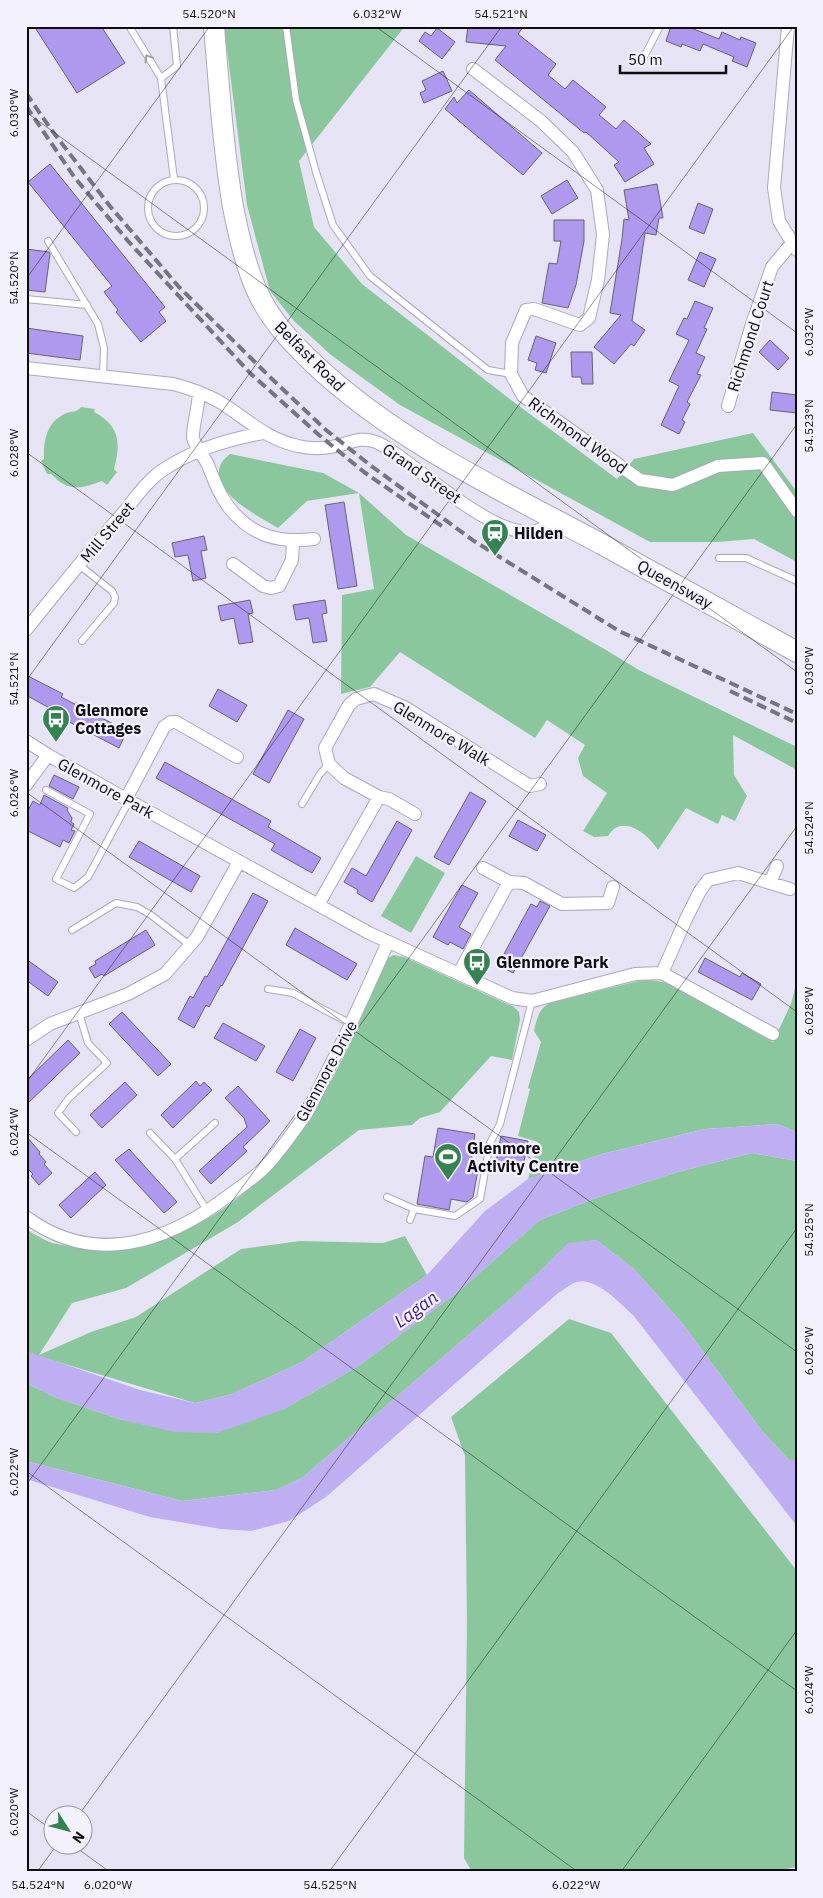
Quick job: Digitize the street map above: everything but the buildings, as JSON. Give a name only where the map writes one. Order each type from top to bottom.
[{"type":"highway","name":"Belfast Road","points":[[214,26],[228,175],[238,234],[247,268],[258,293],[273,319],[298,349],[363,406],[438,455],[553,518]]},
{"type":"highway","name":"Queensway","points":[[553,518],[795,648]]},
{"type":"street","name":"Richmond Court","points":[[728,406],[752,324],[772,267],[794,247],[779,221],[774,188],[788,26]]},
{"type":"street","points":[[473,69],[541,121],[574,152],[597,190],[603,235],[598,280],[589,318],[580,325],[534,309],[526,310],[512,343],[511,374]]},
{"type":"street","name":"Grand Street","points":[[26,368],[173,384],[199,392],[227,407],[263,433],[287,444],[318,449],[338,446],[359,439],[370,440],[388,449],[458,499],[508,529],[520,532],[534,532],[549,525],[553,518]]},
{"type":"street","name":"Richmond Wood","points":[[511,374],[523,396],[640,480],[673,485],[718,466],[763,463],[797,511]]},
{"type":"street","points":[[199,392],[193,439],[221,495],[231,510],[255,529],[273,539],[293,541],[314,539]]},
{"type":"street","name":"Mill Street","points":[[26,630],[148,484],[164,469],[200,450],[230,440],[263,433]]},
{"type":"street","points":[[233,564],[263,586],[271,588],[279,586],[292,560],[293,541]]},
{"type":"street","name":"Glenmore Walk","points":[[329,764],[325,748],[349,706],[356,699],[374,694],[406,708],[530,786],[540,784]]},
{"type":"street","points":[[127,800],[164,727],[170,722],[176,722],[237,756]]},
{"type":"street","name":"Glenmore Park","points":[[26,740],[48,755],[127,800],[318,905],[388,942],[512,998],[532,1001],[635,974],[662,973]]},
{"type":"street","points":[[26,785],[48,755]]},
{"type":"street","points":[[329,764],[344,778],[415,814]]},
{"type":"street","points":[[318,905],[380,797]]},
{"type":"street","points":[[26,1040],[50,1024],[128,994],[165,974],[191,946],[239,862]]},
{"type":"street","points":[[770,883],[777,866]]},
{"type":"street","points":[[483,868],[509,882],[524,883],[562,904],[608,903],[613,887]]},
{"type":"street","points":[[773,1034],[662,973],[686,918],[708,880],[738,873],[790,889]]},
{"type":"street","points":[[458,973],[509,882]]},
{"type":"street","name":"Glenmore Drive","points":[[26,1217],[42,1228],[78,1242],[104,1246],[136,1243],[156,1238],[208,1212],[264,1168],[307,1112],[352,1024],[388,942]]},
{"type":"lane","points":[[129,26],[161,78],[174,179]]},
{"type":"lane","points":[[161,78],[177,66],[173,26]]},
{"type":"lane","points":[[286,26],[296,100],[316,172],[334,225],[370,276],[488,370],[511,374]]},
{"type":"lane","points":[[646,55],[660,26]]},
{"type":"lane","points":[[174,179],[184,180],[192,184],[203,198],[204,207],[203,216],[199,224],[192,231],[184,235],[175,236],[165,234],[157,229],[151,222],[148,213],[148,203],[151,194],[157,186],[165,181],[174,179]]},
{"type":"lane","points":[[48,240],[98,324],[104,348],[103,377]]},
{"type":"lane","points":[[26,299],[87,305]]},
{"type":"lane","points":[[719,558],[746,558],[797,581]]},
{"type":"lane","points":[[79,565],[112,591],[115,597],[114,603],[82,641]]},
{"type":"lane","points":[[302,804],[320,774],[329,764]]},
{"type":"lane","points":[[46,790],[90,814],[56,879],[74,888],[88,877],[127,800]]},
{"type":"lane","points":[[72,930],[116,903],[137,907],[151,915],[191,946]]},
{"type":"lane","points":[[268,988],[293,993],[352,1024]]},
{"type":"lane","points":[[387,1197],[414,1209],[456,1216],[480,1199],[490,1143],[500,1124],[532,1001]]},
{"type":"lane","points":[[76,1132],[58,1113],[69,1098],[107,1063],[88,1043],[79,1013]]},
{"type":"lane","points":[[176,1158],[215,1124]]},
{"type":"lane","points":[[150,1133],[176,1158],[208,1212]]},
{"type":"lane","points":[[410,1220],[414,1209]]},
{"type":"green space","points":[[224,26],[405,26],[299,161],[314,227],[362,284],[511,400],[617,479],[634,459],[753,433],[797,492],[797,562],[754,539],[717,542],[650,542],[400,405],[331,355],[294,321],[270,291],[247,205]]},
{"type":"green space","points":[[81,407],[95,409],[94,412],[103,417],[114,429],[118,443],[114,469],[117,472],[107,485],[102,481],[81,487],[63,484],[51,474],[47,474],[41,461],[44,459],[44,444],[51,425],[61,416],[77,411]]},
{"type":"green space","points":[[230,454],[323,473],[359,493],[307,501],[278,528],[248,510],[221,483],[219,472],[222,462]]},
{"type":"green space","points":[[359,493],[406,535],[639,670],[797,747],[797,770],[733,735],[734,775],[747,796],[735,821],[722,815],[718,824],[686,808],[658,850],[641,832],[627,826],[620,826],[614,829],[608,836],[594,837],[583,831],[607,793],[583,776],[578,758],[585,745],[547,720],[535,738],[400,652],[370,687],[341,694],[342,595],[374,589]]},
{"type":"green space","points":[[416,856],[445,873],[411,933],[381,916]]},
{"type":"green space","points":[[393,955],[404,957],[514,1007],[519,1012],[520,1020],[512,1060],[491,1056],[440,1112],[420,1118],[412,1125],[359,1130],[238,1222],[126,1288],[72,1303],[39,1355],[91,1332],[136,1317],[241,1249],[300,1241],[383,1243],[405,1236],[427,1275],[302,1362],[232,1394],[195,1403],[38,1356],[26,1351],[26,1233],[29,1231],[52,1243],[78,1248],[118,1249],[144,1245],[200,1223],[238,1198],[271,1167],[300,1132],[346,1052],[382,967],[387,959]]},
{"type":"green space","points":[[797,980],[797,1132],[777,1124],[705,1129],[602,1154],[528,1179],[538,1142],[518,1136],[530,1089],[528,1088],[541,1042],[534,1031],[540,1011],[550,1003],[638,981],[663,982],[679,989],[773,1042],[791,1004]]},
{"type":"green space","points":[[752,1153],[797,1161],[797,1460],[789,1460],[762,1431],[682,1323],[634,1269],[596,1240],[568,1244],[515,1295],[302,1478],[276,1490],[182,1501],[26,1461],[26,1383],[57,1398],[122,1420],[282,1410],[357,1367],[459,1291],[540,1220],[596,1198],[678,1172]]},
{"type":"green space","points":[[569,1319],[611,1333],[797,1571],[797,1867],[768,1872],[472,1872],[464,1858],[467,1622],[465,1456],[451,1417]]},
{"type":"water","name":"Lagan","points":[[777,1124],[797,1132],[797,1161],[752,1153],[678,1172],[596,1198],[540,1220],[459,1291],[357,1367],[282,1410],[217,1433],[175,1432],[122,1420],[57,1398],[26,1383],[26,1351],[140,1390],[195,1403],[232,1394],[302,1362],[427,1275],[485,1211],[528,1179],[602,1154],[705,1129]]},
{"type":"water","points":[[596,1240],[634,1269],[682,1323],[762,1431],[789,1460],[797,1460],[797,1526],[633,1315],[607,1292],[591,1283],[583,1281],[576,1282],[558,1293],[326,1497],[289,1521],[251,1531],[221,1529],[150,1517],[26,1479],[26,1461],[182,1501],[276,1490],[302,1478],[515,1295],[568,1243]]},
{"type":"railway","points":[[26,93],[50,128],[109,205],[179,287],[326,430],[370,465],[474,541],[619,631],[797,714]]},
{"type":"railway","points":[[26,106],[75,178],[128,241],[250,373],[319,435],[364,472],[446,529]]},
{"type":"railway","points":[[730,691],[797,723]]},
{"type":"place","name":"Hilden","points":[[495,557]]},
{"type":"place","name":"Glenmore Cottages","points":[[56,743]]},
{"type":"place","name":"Glenmore Park","points":[[477,986]]},
{"type":"place","name":"Glenmore Activity Centre","points":[[448,1181]]}]
